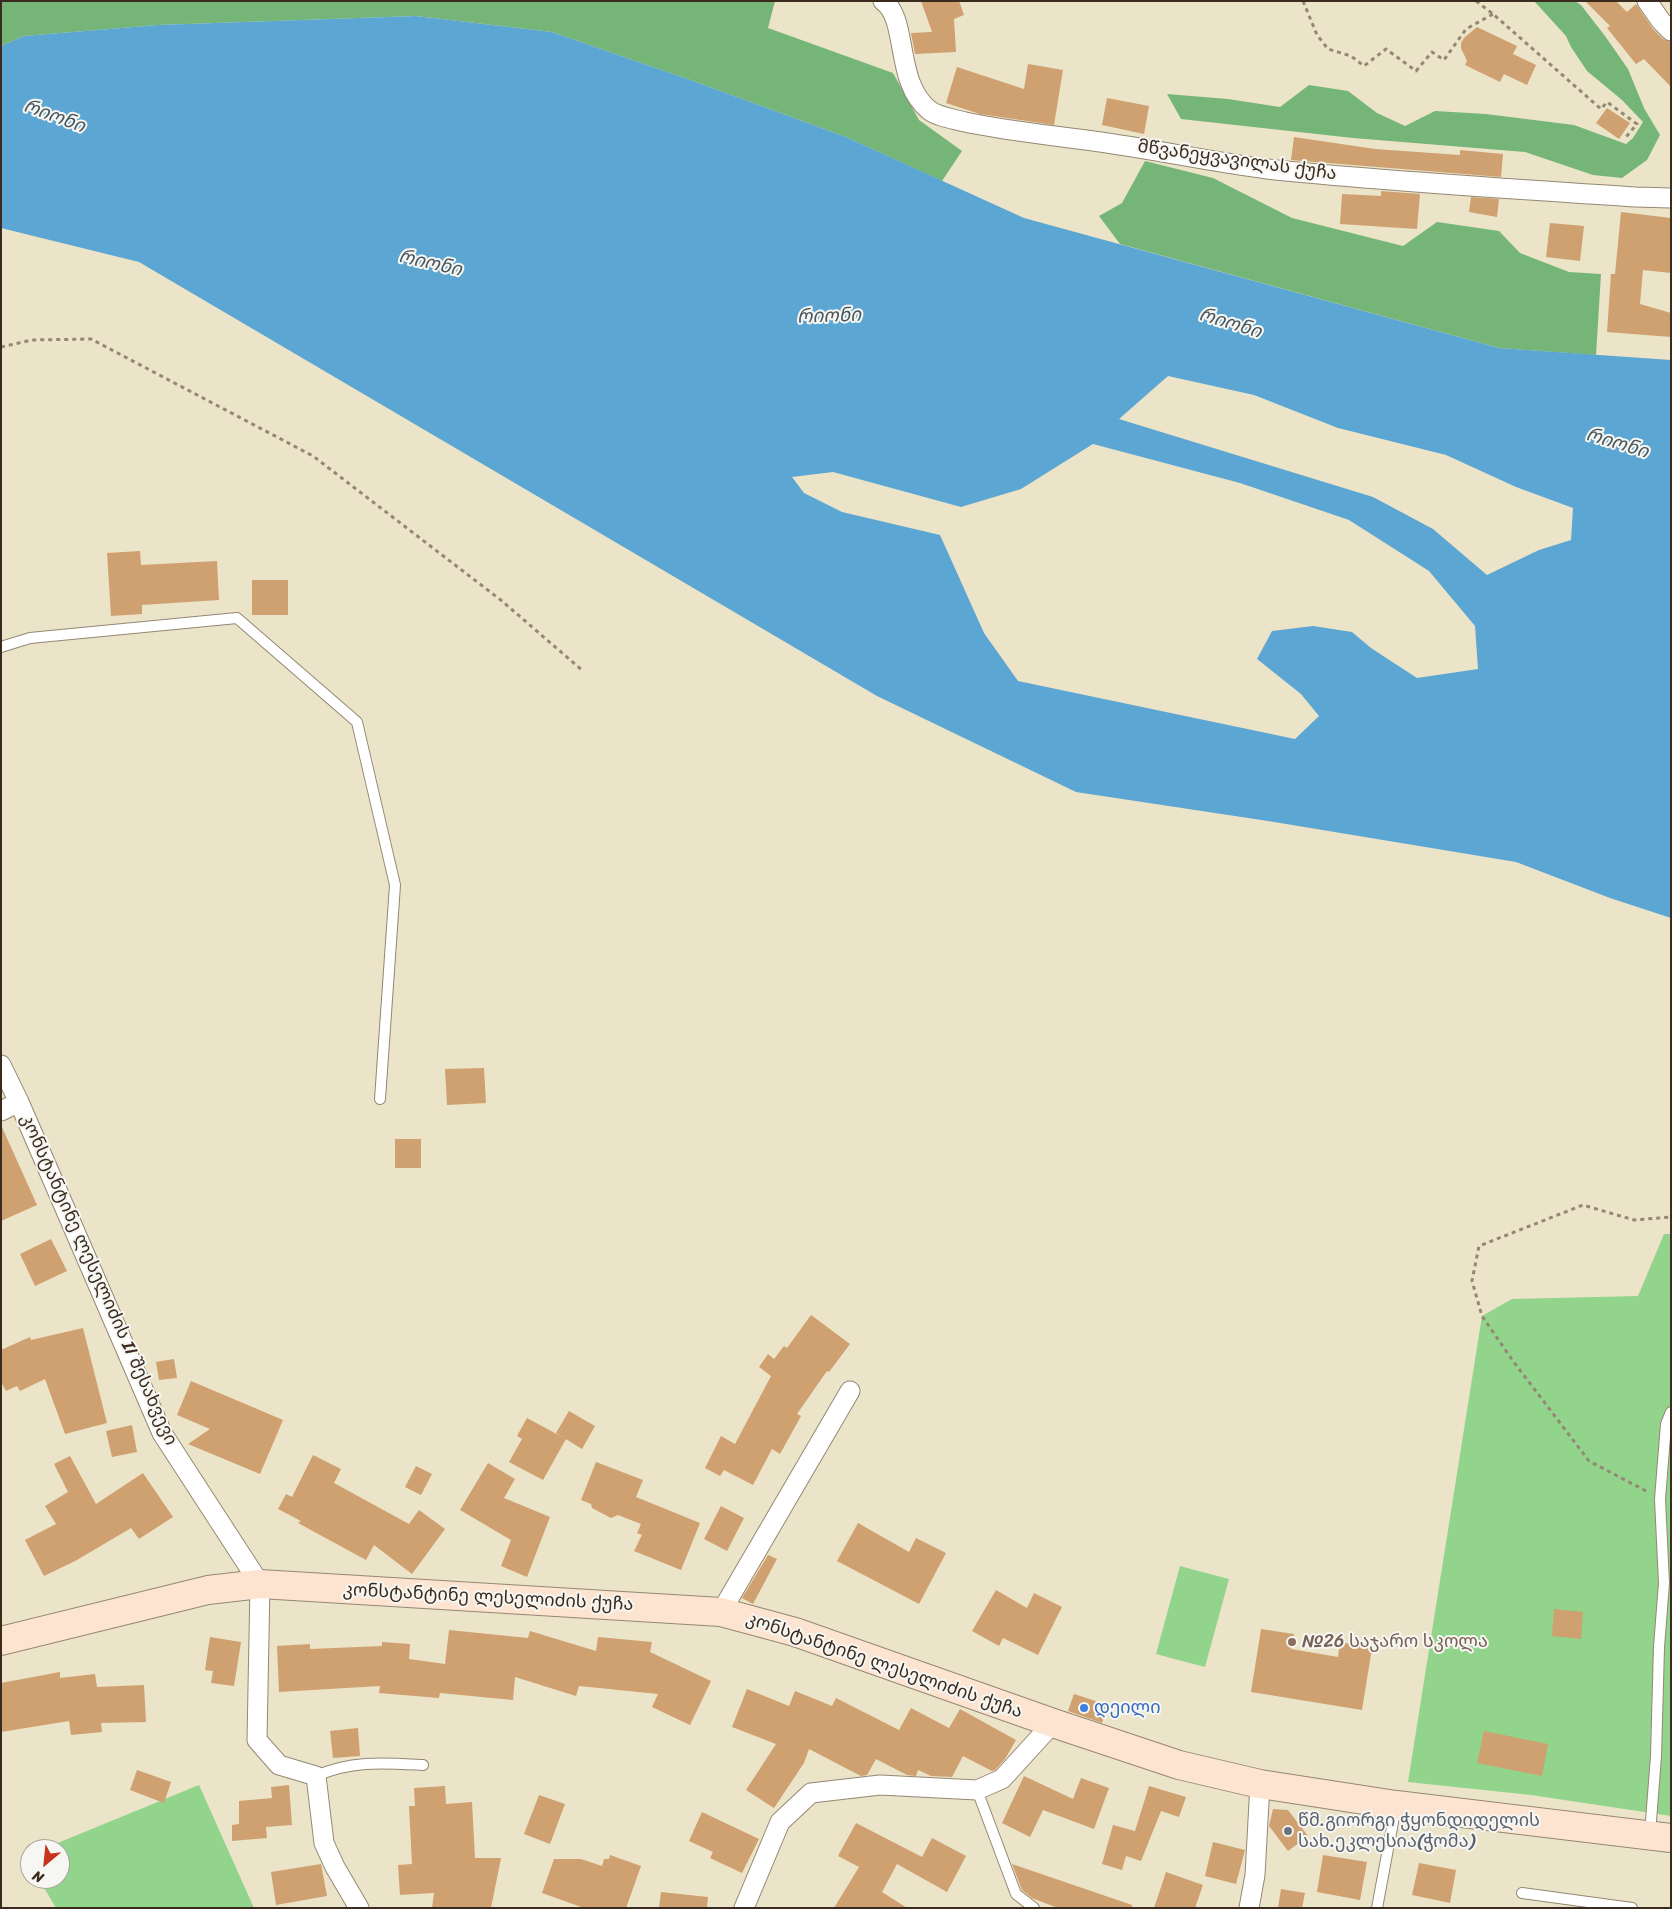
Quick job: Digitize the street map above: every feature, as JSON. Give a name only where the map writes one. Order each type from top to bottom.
[{"type":"main road","name":"კონსტანტინე ლესელიძის ქუჩა","points":[[1,1641],[208,1590],[260,1584],[721,1612],[795,1632],[1178,1765],[1260,1784],[1396,1805],[1660,1837]]},
{"type":"street","name":"მწვანეყვავილას ქუჩა","points":[[883,1],[889,5],[897,26],[907,77],[916,96],[930,111],[951,119],[1274,170],[1606,195],[1671,198]]},
{"type":"street","points":[[1647,1],[1671,30]]},
{"type":"street","name":"კონსტანტინე ლესელიძის II შესახვევი","points":[[1,1065],[20,1102],[162,1433],[260,1584]]},
{"type":"street","name":"კონსტანტინე ლესელიძის II შესახვევი","points":[[1,1111],[20,1102]]},
{"type":"street","points":[[721,1612],[850,1391]]},
{"type":"street","points":[[260,1584],[257,1740],[279,1765],[316,1776],[324,1843],[335,1867],[359,1908]]},
{"type":"street","points":[[744,1908],[780,1822],[811,1793],[880,1785],[976,1790],[1002,1779],[1053,1723]]},
{"type":"street","points":[[1249,1908],[1255,1875],[1260,1784]]},
{"type":"lane","points":[[1,647],[30,638],[237,618],[357,722],[395,886],[380,1099]]},
{"type":"lane","points":[[1660,1837],[1656,1756],[1659,1647],[1664,1582],[1660,1499],[1666,1424],[1671,1412]]},
{"type":"lane","points":[[316,1776],[332,1768],[372,1762],[422,1765]]},
{"type":"lane","points":[[976,1790],[1016,1894],[1034,1908]]},
{"type":"lane","points":[[1377,1908],[1396,1805]]},
{"type":"lane","points":[[1522,1893],[1632,1908]]},
{"type":"path","points":[[1303,1],[1318,35],[1328,50],[1351,56],[1364,66],[1386,49],[1416,71],[1432,52],[1444,60],[1466,29],[1493,14]]},
{"type":"path","points":[[1476,1],[1602,109],[1607,102],[1637,124],[1626,138]]},
{"type":"path","points":[[1,347],[32,340],[91,339],[313,456],[502,601],[583,671]]},
{"type":"path","points":[[1660,1499],[1589,1461],[1482,1316],[1472,1281],[1479,1246],[1583,1206],[1634,1220],[1671,1217]]},
{"type":"green space","points":[[1,1],[775,1],[768,28],[893,73],[919,120],[962,151],[942,181],[846,137],[552,32],[416,16],[158,25],[24,36],[1,46]]},
{"type":"green space","points":[[1534,1],[1575,1],[1581,5],[1628,69],[1644,108],[1660,135],[1647,160],[1622,178],[1593,175],[1525,152],[1353,138],[1181,119],[1167,94],[1228,99],[1280,107],[1309,85],[1348,91],[1377,113],[1405,126],[1435,111],[1486,114],[1574,125],[1626,144],[1633,138],[1643,122],[1622,100],[1587,71],[1566,36]]},
{"type":"green space","points":[[1145,161],[1213,178],[1292,218],[1403,246],[1437,222],[1499,231],[1520,253],[1569,272],[1601,274],[1596,355],[1499,348],[1120,244],[1099,216],[1122,203]]},
{"type":"green space","points":[[1664,1234],[1671,1234],[1671,1816],[1531,1795],[1408,1782],[1482,1316],[1512,1299],[1638,1296]]},
{"type":"green space","points":[[1180,1566],[1229,1579],[1205,1667],[1156,1654]]},
{"type":"green space","points":[[199,1785],[254,1908],[56,1908],[45,1889],[70,1889],[70,1839],[67,1839]]},
{"type":"water","name":"რიონი","points":[[416,16],[552,32],[846,137],[1024,218],[1499,348],[1671,360],[1671,918],[1610,898],[1516,862],[1268,821],[1076,792],[877,696],[139,262],[1,228],[1,46],[24,36],[158,25]],"holes":[[[1168,376],[1254,395],[1338,428],[1446,455],[1516,487],[1573,508],[1571,540],[1539,550],[1487,575],[1433,529],[1373,497],[1119,419]],[[1093,444],[1240,483],[1349,520],[1429,571],[1475,626],[1478,669],[1417,678],[1371,648],[1352,632],[1313,626],[1272,631],[1257,659],[1301,694],[1319,716],[1295,739],[1018,681],[984,633],[940,535],[842,512],[804,493],[792,477],[833,472],[961,507],[1021,489]]]},
{"type":"building","points":[[921,1],[959,1],[964,15],[954,19],[956,52],[915,54],[911,33],[932,32]]},
{"type":"building","points":[[1585,1],[1616,1],[1627,12],[1636,4],[1653,29],[1663,39],[1671,42],[1671,87],[1644,59],[1636,64],[1607,28],[1610,26]]},
{"type":"building","points":[[1477,27],[1517,46],[1513,54],[1536,65],[1527,85],[1504,74],[1500,82],[1465,65],[1467,61],[1461,48],[1461,43]]},
{"type":"building","points":[[1028,64],[1063,70],[1054,125],[980,114],[946,103],[957,67],[1024,89]]},
{"type":"building","points":[[1107,98],[1149,106],[1144,134],[1102,125]]},
{"type":"building","points":[[1607,108],[1630,123],[1619,139],[1596,123]]},
{"type":"building","points":[[1294,137],[1375,149],[1460,155],[1460,150],[1503,154],[1501,177],[1291,160]]},
{"type":"building","points":[[1381,191],[1420,194],[1417,229],[1340,224],[1342,194],[1381,196]]},
{"type":"building","points":[[1471,197],[1499,199],[1497,217],[1469,212]]},
{"type":"building","points":[[1621,212],[1671,218],[1671,273],[1643,270],[1640,304],[1671,313],[1671,337],[1607,332],[1611,274],[1615,274]]},
{"type":"building","points":[[1550,223],[1584,226],[1580,261],[1546,257]]},
{"type":"building","points":[[140,551],[141,565],[217,561],[219,600],[142,605],[142,614],[111,616],[107,553]]},
{"type":"building","points":[[252,580],[288,580],[288,615],[252,615]]},
{"type":"building","points":[[484,1068],[486,1103],[447,1105],[445,1069]]},
{"type":"building","points":[[1,1125],[37,1205],[1,1221]]},
{"type":"building","points":[[395,1139],[421,1139],[421,1168],[395,1168]]},
{"type":"building","points":[[51,1239],[67,1271],[35,1286],[20,1254]]},
{"type":"building","points":[[811,1315],[850,1344],[829,1372],[827,1371],[797,1414],[801,1416],[780,1454],[772,1449],[753,1485],[724,1470],[720,1476],[705,1468],[721,1436],[735,1444],[771,1376],[759,1367],[768,1354],[774,1359],[784,1346],[787,1348]]},
{"type":"building","points":[[83,1328],[107,1423],[65,1434],[45,1379],[20,1391],[17,1386],[6,1391],[1,1382],[1,1350],[30,1337],[31,1340]]},
{"type":"building","points":[[174,1359],[177,1378],[159,1380],[156,1362]]},
{"type":"building","points":[[191,1381],[283,1420],[260,1474],[188,1444],[210,1429],[177,1415]]},
{"type":"building","points":[[569,1411],[595,1426],[582,1449],[556,1433]]},
{"type":"building","points":[[527,1418],[566,1439],[543,1480],[509,1462],[522,1439],[517,1436]]},
{"type":"building","points":[[132,1425],[137,1452],[112,1457],[106,1431]]},
{"type":"building","points":[[313,1455],[341,1469],[334,1483],[409,1524],[419,1510],[445,1529],[412,1574],[374,1545],[366,1560],[298,1523],[301,1521],[278,1509],[286,1494],[292,1497]]},
{"type":"building","points":[[70,1456],[96,1504],[143,1473],[173,1517],[139,1539],[131,1528],[77,1560],[44,1576],[25,1540],[56,1524],[45,1506],[68,1492],[54,1464]]},
{"type":"building","points":[[596,1462],[643,1480],[636,1497],[700,1523],[681,1570],[634,1551],[642,1535],[637,1533],[641,1524],[618,1515],[611,1518],[592,1508],[591,1504],[581,1500]]},
{"type":"building","points":[[488,1463],[515,1479],[504,1498],[550,1517],[527,1577],[501,1566],[511,1540],[460,1510]]},
{"type":"building","points":[[416,1466],[432,1474],[421,1495],[405,1487]]},
{"type":"building","points":[[721,1506],[744,1518],[727,1551],[704,1539]]},
{"type":"building","points":[[858,1523],[909,1552],[916,1538],[946,1553],[919,1604],[837,1561]]},
{"type":"building","points":[[768,1555],[777,1559],[753,1604],[742,1598]]},
{"type":"building","points":[[996,1590],[1027,1608],[1034,1593],[1062,1607],[1038,1655],[1003,1638],[999,1646],[972,1631]]},
{"type":"building","points":[[1554,1609],[1583,1612],[1581,1639],[1552,1636]]},
{"type":"building","points":[[1261,1629],[1294,1634],[1291,1649],[1338,1657],[1340,1642],[1372,1648],[1362,1710],[1251,1692]]},
{"type":"building","points":[[449,1630],[528,1638],[530,1631],[596,1651],[598,1637],[652,1642],[650,1652],[711,1681],[690,1725],[652,1707],[658,1694],[579,1686],[576,1696],[515,1677],[513,1700],[440,1693],[439,1698],[379,1693],[380,1686],[279,1692],[277,1646],[310,1644],[310,1649],[382,1646],[382,1642],[410,1644],[409,1659],[445,1664]]},
{"type":"building","points":[[210,1637],[241,1642],[234,1686],[211,1683],[213,1671],[205,1670]]},
{"type":"building","points":[[60,1672],[60,1678],[95,1674],[97,1687],[144,1685],[146,1722],[101,1723],[102,1732],[71,1735],[69,1721],[1,1732],[1,1683]]},
{"type":"building","points":[[747,1689],[789,1706],[795,1691],[832,1706],[836,1698],[899,1730],[911,1708],[949,1728],[960,1709],[1016,1740],[1005,1759],[995,1770],[992,1771],[963,1756],[952,1777],[931,1776],[918,1770],[916,1776],[907,1775],[876,1759],[867,1775],[861,1776],[809,1749],[804,1763],[774,1808],[746,1790],[776,1744],[732,1727]]},
{"type":"building","points":[[1074,1694],[1108,1705],[1102,1723],[1068,1711]]},
{"type":"building","points":[[358,1728],[360,1756],[333,1758],[330,1731]]},
{"type":"building","points":[[1484,1731],[1548,1744],[1542,1776],[1477,1763]]},
{"type":"building","points":[[137,1770],[171,1782],[164,1803],[130,1790]]},
{"type":"building","points":[[1024,1776],[1073,1799],[1081,1778],[1109,1788],[1094,1829],[1043,1810],[1030,1837],[1002,1823]]},
{"type":"building","points":[[289,1785],[292,1825],[266,1827],[267,1838],[232,1841],[232,1825],[239,1824],[239,1801],[272,1798],[271,1787]]},
{"type":"building","points":[[445,1786],[446,1804],[472,1802],[475,1858],[501,1858],[491,1908],[432,1908],[434,1893],[400,1895],[398,1865],[412,1864],[409,1806],[415,1806],[414,1788]]},
{"type":"building","points":[[1149,1786],[1186,1797],[1179,1817],[1161,1811],[1141,1861],[1126,1856],[1122,1870],[1102,1864],[1113,1825],[1135,1831]]},
{"type":"building","points":[[539,1795],[565,1804],[550,1844],[524,1834]]},
{"type":"building","name":"წმ.გიორგი ჭყონდიდელის სახ.ეკლესია(ჭომა)","points":[[1273,1809],[1288,1810],[1308,1836],[1288,1851],[1269,1826]]},
{"type":"building","points":[[702,1812],[759,1839],[742,1873],[710,1858],[713,1852],[689,1841]]},
{"type":"building","points":[[856,1823],[922,1857],[932,1838],[966,1856],[947,1892],[897,1864],[882,1892],[907,1908],[834,1908],[859,1867],[838,1856]]},
{"type":"building","points":[[1213,1842],[1245,1850],[1236,1884],[1205,1876]]},
{"type":"building","points":[[610,1855],[641,1866],[626,1908],[584,1908],[542,1893],[554,1859],[581,1859],[602,1866],[604,1859],[609,1859]]},
{"type":"building","points":[[1323,1855],[1367,1862],[1360,1900],[1317,1892]]},
{"type":"building","points":[[1419,1863],[1456,1870],[1450,1903],[1412,1895]]},
{"type":"building","points":[[321,1864],[327,1896],[276,1905],[271,1872]]},
{"type":"building","points":[[1012,1864],[1132,1905],[1132,1908],[1058,1908],[1032,1898],[1022,1890]]},
{"type":"building","points":[[1166,1872],[1203,1885],[1195,1908],[1154,1908]]},
{"type":"building","points":[[1281,1889],[1305,1893],[1302,1908],[1278,1908]]},
{"type":"building","points":[[661,1892],[708,1897],[707,1908],[659,1908]]},
{"type":"place","name":"№26 საჯარო სკოლა","points":[[1292,1642]]},
{"type":"place","name":"დეილი","points":[[1084,1708]]},
{"type":"place","name":"წმ.გიორგი ჭყონდიდელის სახ.ეკლესია(ჭომა)","points":[[1288,1831]]}]
